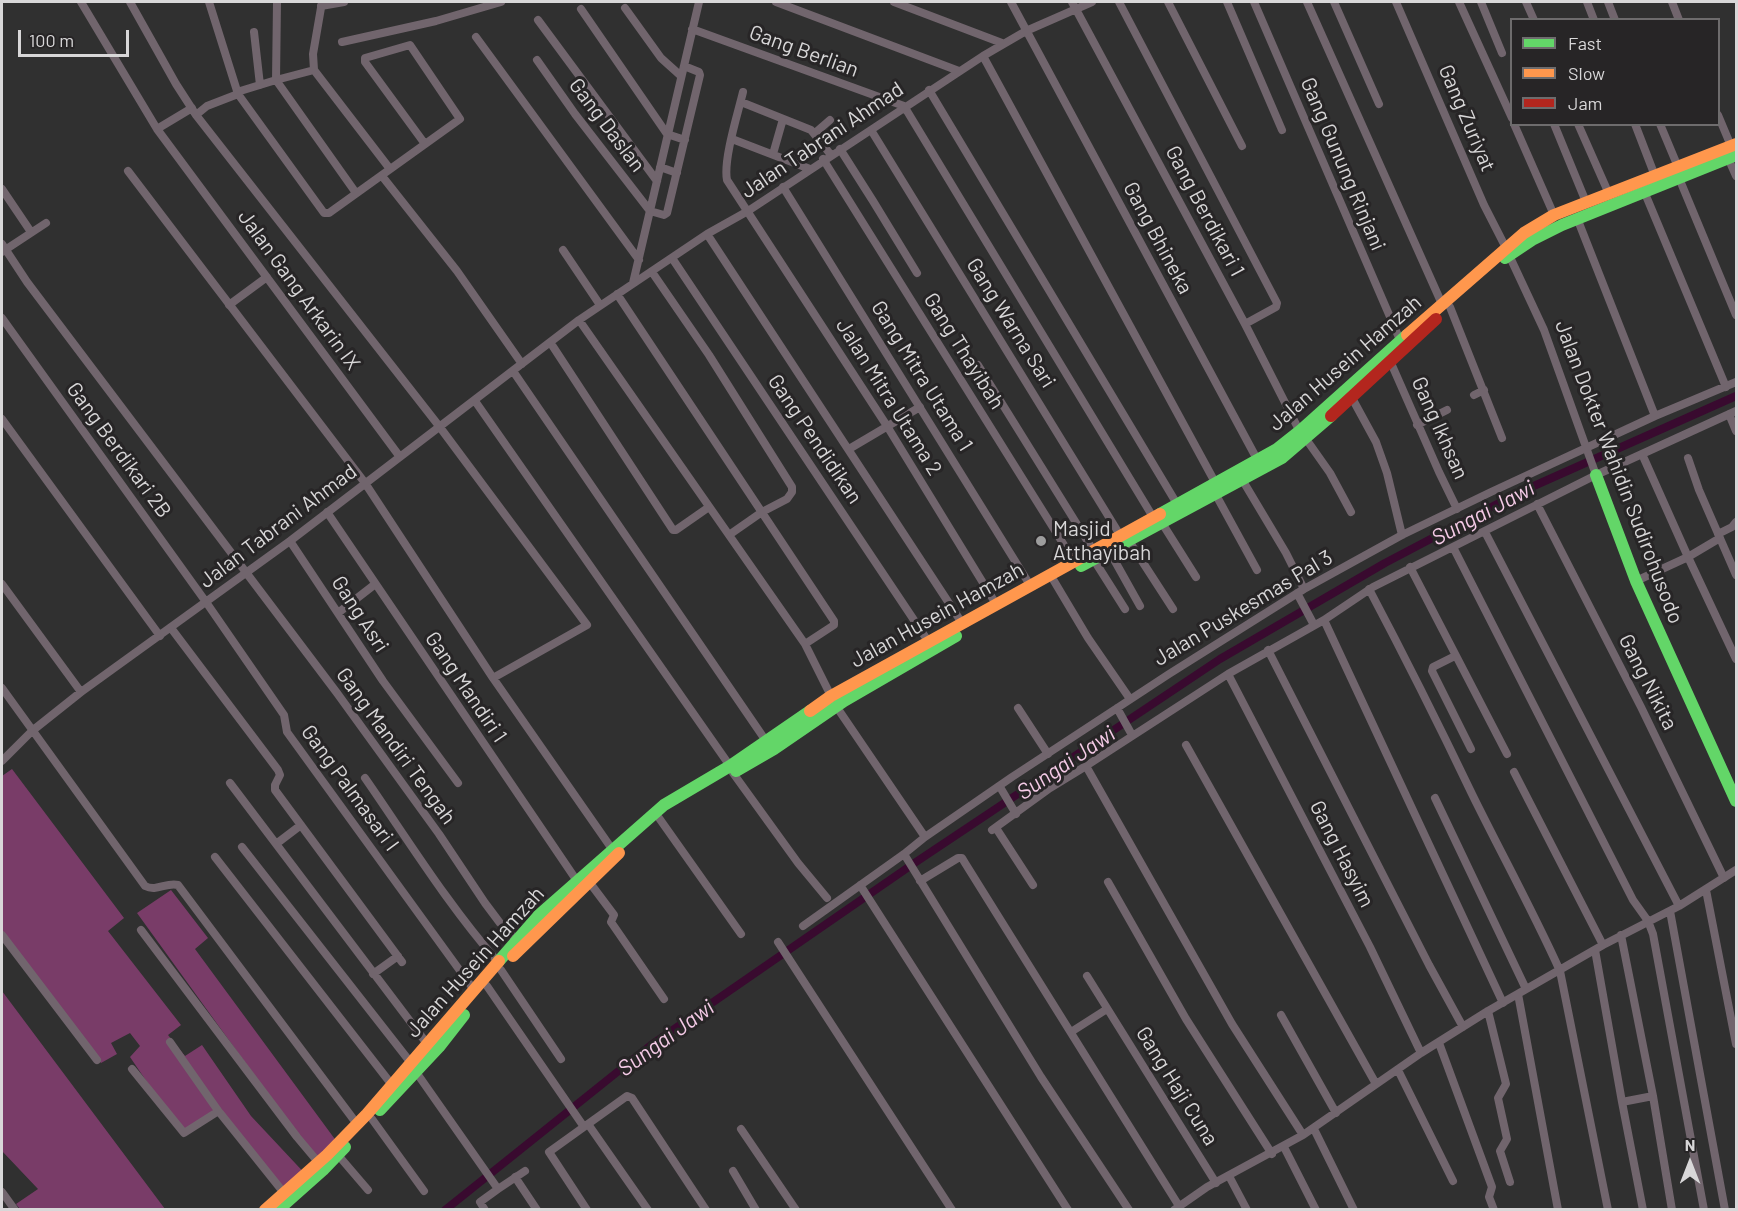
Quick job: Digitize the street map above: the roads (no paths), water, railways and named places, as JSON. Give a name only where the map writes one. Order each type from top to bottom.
[{"type":"street","name":"Jalan Gang Arkarin IX","points":[[81,2],[157,129],[400,457]]},
{"type":"street","points":[[130,2],[176,84],[194,111],[440,426],[587,626],[493,678]]},
{"type":"street","points":[[209,2],[238,93],[324,213],[329,213],[460,120],[460,116],[410,45],[365,58],[365,62],[424,144]]},
{"type":"street","points":[[277,2],[276,80],[356,193]]},
{"type":"street","points":[[345,2],[322,4],[313,54],[314,70],[390,170]]},
{"type":"street","points":[[342,42],[436,21],[501,2]]},
{"type":"street","points":[[633,284],[699,2]]},
{"type":"street","points":[[776,2],[959,71]]},
{"type":"street","points":[[894,2],[1002,44]]},
{"type":"street","name":"Gang Bhineka","points":[[1011,2],[1258,461]]},
{"type":"street","name":"Jalan Tabrani Ahmad","points":[[2,761],[32,730],[81,692],[290,541],[600,305],[1002,44],[1074,5],[1092,2]]},
{"type":"street","points":[[1119,2],[1277,303],[1276,307],[1245,324]]},
{"type":"street","points":[[1168,2],[1242,146]]},
{"type":"street","points":[[1227,2],[1282,130]]},
{"type":"street","name":"Gang Gunung Rinjani","points":[[1254,2],[1400,340]]},
{"type":"street","points":[[1307,2],[1446,305],[1484,390],[1502,438]]},
{"type":"street","points":[[1334,2],[1379,104]]},
{"type":"street","name":"Gang Zuriyat","points":[[1396,2],[1484,205],[1508,251]]},
{"type":"street","points":[[1459,2],[1510,114]]},
{"type":"street","points":[[1481,2],[1502,53]]},
{"type":"street","points":[[1526,2],[1533,18]]},
{"type":"street","points":[[1587,2],[1593,18]]},
{"type":"street","points":[[1608,2],[1614,18]]},
{"type":"street","points":[[1672,2],[1678,18]]},
{"type":"street","name":"Gang Berdikari 1","points":[[1074,5],[1303,435],[1330,473],[1351,512]]},
{"type":"street","points":[[625,8],[661,58],[681,76]]},
{"type":"street","points":[[581,9],[667,134],[685,140]]},
{"type":"street","points":[[538,20],[657,180]]},
{"type":"street","name":"Gang Berlian","points":[[692,29],[904,106]]},
{"type":"street","points":[[254,32],[260,85]]},
{"type":"street","points":[[476,37],[639,260]]},
{"type":"street","points":[[983,56],[1216,489],[1257,570]]},
{"type":"street","name":"Gang Daslan","points":[[537,60],[650,211]]},
{"type":"street","points":[[650,211],[666,214],[685,140],[700,73],[684,66]]},
{"type":"street","points":[[157,129],[238,93],[314,70]]},
{"type":"street","points":[[929,90],[1177,504]]},
{"type":"street","name":"Jalan Mitra Utama 2","points":[[743,92],[732,139],[727,179],[887,426],[996,604]]},
{"type":"street","points":[[741,102],[815,133],[830,120]]},
{"type":"street","points":[[904,106],[1158,520],[1196,577]]},
{"type":"street","points":[[1720,118],[1733,151],[1737,176]]},
{"type":"street","points":[[773,154],[783,119]]},
{"type":"street","points":[[1515,126],[1554,215]]},
{"type":"street","points":[[1555,126],[1586,202]]},
{"type":"street","points":[[1579,126],[1609,194]]},
{"type":"street","points":[[1636,126],[1655,176]]},
{"type":"street","points":[[1661,126],[1737,315]]},
{"type":"street","name":"Gang Warna Sari","points":[[871,130],[1124,538],[1173,609]]},
{"type":"street","name":"Gang Thayibah","points":[[815,133],[827,157],[1074,561]]},
{"type":"street","points":[[732,139],[810,169]]},
{"type":"street","points":[[840,149],[916,273]]},
{"type":"street","name":"Jalan Husein Hamzah","points":[[1508,251],[1577,218],[1733,151]]},
{"type":"street","points":[[660,167],[677,173]]},
{"type":"street","points":[[128,171],[365,483],[493,678],[612,849]]},
{"type":"street","name":"Jalan Husein Hamzah","points":[[1158,520],[1177,504],[1243,481],[1282,458],[1400,340],[1446,305],[1508,251],[1524,233],[1554,215],[1586,202],[1655,176],[1679,173]]},
{"type":"street","points":[[382,176],[457,271],[522,364]]},
{"type":"street","name":"Gang Mitra Utama 1","points":[[783,187],[1030,585]]},
{"type":"street","points":[[2,189],[31,232]]},
{"type":"street","points":[[1644,191],[1726,387]]},
{"type":"street","points":[[1577,218],[1655,416]]},
{"type":"street","points":[[3,249],[45,223]]},
{"type":"street","points":[[707,234],[962,623]]},
{"type":"street","name":"Gang Mandiri Tengah","points":[[3,249],[337,693],[490,909],[517,940]]},
{"type":"street","points":[[563,250],[600,305]]},
{"type":"street","name":"Jalan Dokter Wahidin Sudirohusodo","points":[[1508,251],[1544,330],[1636,581],[1737,801]]},
{"type":"street","name":"Gang Pendidikan","points":[[672,258],[928,641]]},
{"type":"street","points":[[652,272],[790,481],[792,492],[790,497],[762,512],[729,535]]},
{"type":"street","points":[[229,305],[267,277]]},
{"type":"street","points":[[617,294],[834,621],[834,625],[805,644]]},
{"type":"street","name":"Jalan Husein Hamzah","points":[[265,1209],[286,1197],[338,1155],[372,1119],[435,1042],[487,986],[517,940],[539,915],[577,881],[605,862],[659,818],[732,769],[766,741],[949,635],[1054,581],[1094,555],[1216,489],[1303,435],[1352,398],[1391,363],[1446,305]]},
{"type":"street","name":"Gang Berdikari 2B","points":[[2,318],[206,603]]},
{"type":"street","points":[[579,320],[805,644],[834,701],[925,837]]},
{"type":"street","points":[[550,342],[673,530],[709,507]]},
{"type":"street","name":"Gang Ikhsan","points":[[1391,363],[1417,425],[1457,509]]},
{"type":"street","points":[[978,365],[1125,609]]},
{"type":"street","points":[[513,371],[766,741]]},
{"type":"street","name":"Jalan Puskesmas Pal 3","points":[[803,926],[862,888],[905,857],[925,837],[1048,753],[1118,711],[1130,699],[1300,594],[1402,535],[1655,416],[1737,382]]},
{"type":"street","points":[[1474,395],[1484,390]]},
{"type":"street","points":[[1352,398],[1376,442],[1387,473],[1402,535]]},
{"type":"street","points":[[475,401],[798,863],[827,898]]},
{"type":"street","points":[[849,449],[920,406]]},
{"type":"street","points":[[1417,425],[1447,411]]},
{"type":"street","points":[[1033,885],[994,829],[1015,811],[1086,766],[1131,732],[1313,623],[1324,620],[1369,589],[1410,567],[1485,532],[1596,475],[1733,413],[1737,431]]},
{"type":"street","points":[[2,419],[160,636]]},
{"type":"street","points":[[1642,454],[1737,659]]},
{"type":"street","points":[[1688,458],[1737,575]]},
{"type":"street","points":[[1243,481],[1286,553],[1313,623]]},
{"type":"street","name":"Gang Nikita","points":[[1537,504],[1641,706],[1725,878]]},
{"type":"street","name":"Gang Mandiri 1","points":[[327,512],[374,585],[577,881]]},
{"type":"street","points":[[1636,581],[1688,557],[1737,522]]},
{"type":"street","points":[[1485,532],[1679,906]]},
{"type":"street","name":"Gang Asri","points":[[290,541],[400,705],[458,783]]},
{"type":"street","points":[[1453,547],[1633,900],[1648,921],[1653,934],[1704,1209]]},
{"type":"street","points":[[1107,548],[1140,606]]},
{"type":"street","name":"Jalan Husein Hamzah","points":[[435,1042],[474,990],[590,883],[612,849],[664,805],[774,749],[834,701],[928,641],[949,635],[962,623],[1030,585],[1074,561],[1094,555]]},
{"type":"street","points":[[1410,567],[1507,753]]},
{"type":"street","points":[[1054,581],[1088,638],[1130,699]]},
{"type":"street","points":[[2,584],[81,692]]},
{"type":"street","points":[[338,614],[374,585]]},
{"type":"street","points":[[1369,589],[1448,741],[1472,794],[1545,936],[1560,971],[1608,1209]]},
{"type":"street","name":"Gang Palmasari I","points":[[206,603],[284,715],[287,732],[474,990]]},
{"type":"street","points":[[1324,620],[1503,1003]]},
{"type":"street","points":[[171,628],[278,770],[280,775],[275,790],[400,959],[373,974]]},
{"type":"street","points":[[1268,650],[1463,1027]]},
{"type":"street","points":[[1455,656],[1433,667],[1432,671],[1471,749]]},
{"type":"street","name":"Gang Hasyim","points":[[1228,674],[1370,947],[1421,1053]]},
{"type":"street","points":[[2,688],[145,886],[154,889],[167,884],[178,885],[357,1124]]},
{"type":"street","points":[[1018,708],[1048,753]]},
{"type":"street","points":[[1118,711],[1131,732]]},
{"type":"street","points":[[1185,745],[1376,1084]]},
{"type":"street","points":[[1086,766],[1232,1024],[1303,1135]]},
{"type":"street","points":[[1514,772],[1599,947],[1622,1102],[1642,1209]]},
{"type":"street","points":[[365,778],[438,885],[499,966],[561,1059]]},
{"type":"street","points":[[230,783],[373,974],[435,1042]]},
{"type":"street","points":[[1000,787],[1015,811]]},
{"type":"street","points":[[1435,798],[1522,992],[1558,1209]]},
{"type":"street","points":[[659,818],[741,934]]},
{"type":"street","points":[[276,844],[301,825]]},
{"type":"street","points":[[242,847],[413,1068],[495,1186]]},
{"type":"street","points":[[215,857],[392,1085]]},
{"type":"street","points":[[905,857],[1041,1077],[1129,1209]]},
{"type":"street","points":[[919,878],[962,858],[1018,945],[1176,1208],[1216,1183],[1314,1129],[1421,1053],[1488,1011],[1599,947],[1679,906],[1737,870]]},
{"type":"street","points":[[1108,882],[1186,1019],[1272,1154]]},
{"type":"street","points":[[590,883],[614,915],[611,922],[664,999]]},
{"type":"street","points":[[862,888],[1068,1209]]},
{"type":"street","points":[[1706,890],[1737,1044]]},
{"type":"street","points":[[1670,911],[1725,1209]]},
{"type":"street","points":[[141,930],[318,1162]]},
{"type":"street","points":[[2,935],[97,1059]]},
{"type":"street","points":[[1621,935],[1653,1096],[1672,1209]]},
{"type":"street","points":[[780,945],[952,1209]]},
{"type":"street","name":"Gang Haji Cuna","points":[[1087,976],[1216,1183]]},
{"type":"street","points":[[487,986],[568,1106],[586,1125],[648,1209]]},
{"type":"street","points":[[1071,1032],[1107,1009]]},
{"type":"street","points":[[1488,1011],[1506,1084],[1498,1098],[1507,1139],[1500,1151],[1510,1182]]},
{"type":"street","points":[[1281,1015],[1336,1113]]},
{"type":"street","points":[[170,1042],[219,1112],[286,1197]]},
{"type":"street","points":[[1439,1043],[1492,1187],[1489,1197],[1494,1209]]},
{"type":"street","name":"Jalan Husein Hamzah","points":[[279,1209],[286,1197],[318,1162],[392,1085],[413,1068]]},
{"type":"street","points":[[132,1069],[184,1133],[219,1112]]},
{"type":"street","points":[[1398,1070],[1453,1180]]},
{"type":"street","points":[[587,1209],[549,1152],[629,1096],[706,1209]]},
{"type":"street","points":[[1622,1102],[1653,1096]]},
{"type":"street","points":[[372,1119],[424,1191]]},
{"type":"street","points":[[741,1128],[796,1209]]},
{"type":"street","points":[[1314,1129],[1354,1209]]},
{"type":"street","points":[[1284,1147],[1316,1209]]},
{"type":"street","points":[[338,1155],[368,1190]]},
{"type":"street","points":[[485,1209],[480,1202],[495,1186],[525,1171]]},
{"type":"street","points":[[733,1171],[756,1209]]},
{"type":"street","points":[[1229,1176],[1247,1209]]},
{"type":"street","points":[[515,1177],[537,1209]]},
{"type":"street","points":[[2,1192],[15,1209]]},
{"type":"waterway","name":"Sungai Jawi","points":[[445,1210],[651,1045],[913,864],[1220,659],[1385,563],[1518,493],[1736,396]]},
{"type":"place","name":"Masjid Atthayibah","points":[[1041,541]]}]
